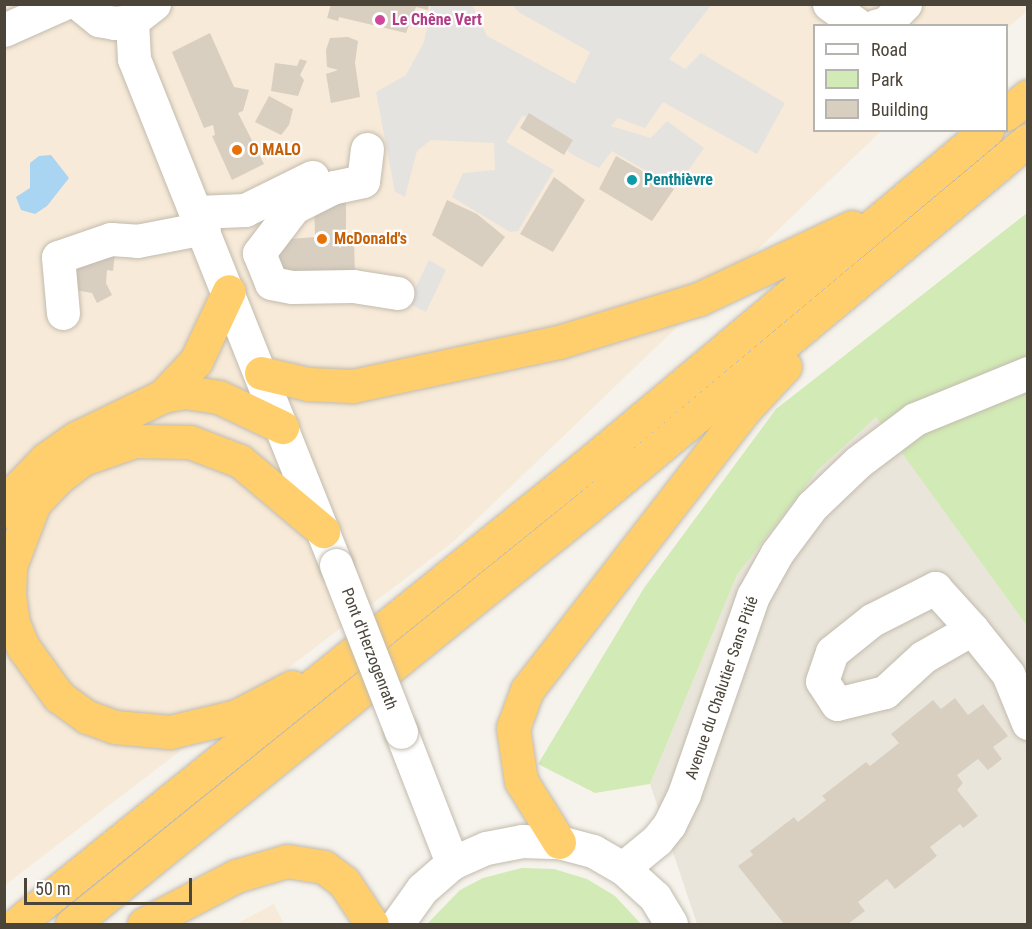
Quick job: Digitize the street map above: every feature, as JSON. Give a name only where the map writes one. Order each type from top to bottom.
[{"type":"highway","points":[[1008,112],[1028,96]]},
{"type":"highway","points":[[17,924],[326,678],[985,132]]},
{"type":"highway","points":[[72,924],[588,507],[1028,140]]},
{"type":"highway","points":[[261,373],[309,384],[354,386],[559,342],[699,298],[897,206]]},
{"type":"highway","points":[[559,842],[521,781],[513,728],[527,690],[746,408],[777,373],[857,304],[900,247]]},
{"type":"highway","points":[[163,396],[196,360],[229,291]]},
{"type":"highway","points":[[4,511],[19,487],[46,459],[76,438],[163,396],[184,392],[219,397],[282,427]]},
{"type":"highway","points":[[322,531],[260,476],[223,453],[190,442],[135,441],[83,459],[59,477],[34,503],[10,566],[9,595],[13,623],[38,672],[59,697],[87,717],[115,727],[170,732],[202,727],[237,716],[290,688],[326,678]]},
{"type":"highway","points":[[144,924],[236,876],[287,861],[324,867],[337,877],[372,924]]},
{"type":"street","points":[[4,30],[62,4]]},
{"type":"street","points":[[79,4],[99,20],[143,13]]},
{"type":"street","points":[[829,4],[856,24]]},
{"type":"street","points":[[882,24],[904,4]]},
{"type":"street","name":"Pont d'Herzogenrath","points":[[143,13],[134,58],[218,261],[452,863]]},
{"type":"street","points":[[63,313],[58,257],[111,239],[136,241],[201,220],[245,210],[367,149],[363,181],[334,187],[294,207],[259,253],[271,283],[292,287],[353,286],[398,293]]},
{"type":"street","points":[[218,261],[245,210]]},
{"type":"street","name":"Avenue du Chalutier Sans Pitié","points":[[623,868],[657,840],[669,825],[684,794],[753,596],[777,554],[812,506],[858,462],[915,419],[1028,373]]},
{"type":"street","points":[[972,629],[1008,674],[1028,723]]},
{"type":"street","points":[[397,924],[422,889],[452,863],[486,848],[522,841],[559,842],[592,851],[623,868],[655,897],[671,924]]},
{"type":"shaded area","points":[[712,4],[669,59],[685,69],[701,53],[785,103],[757,154],[663,102],[645,128],[618,118],[611,126],[651,138],[667,121],[704,148],[676,188],[612,151],[599,168],[573,155],[523,115],[506,142],[554,170],[518,231],[510,232],[452,197],[463,173],[495,170],[494,143],[431,140],[417,151],[405,197],[395,192],[376,92],[406,75],[424,42],[431,5],[472,5],[487,36],[575,84],[590,52],[520,13],[512,5]]},
{"type":"shaded area","points":[[5,5],[1027,5],[1027,11],[1008,27],[1008,24],[813,24],[813,132],[880,132],[453,542],[5,885]]},
{"type":"shaded area","points":[[429,260],[446,270],[426,312],[408,303]]},
{"type":"shaded area","points":[[876,416],[1027,626],[1027,924],[697,924],[650,784],[737,575],[818,470]]},
{"type":"shaded area","points":[[274,904],[284,924],[236,924]]},
{"type":"green space","points":[[1027,213],[1027,626],[876,417],[818,470],[737,575],[650,784],[595,793],[538,764],[644,588],[776,409]]},
{"type":"green space","points":[[522,868],[554,869],[587,879],[615,896],[641,924],[427,924],[460,890],[483,878]]},
{"type":"water","points":[[51,155],[69,178],[47,206],[35,214],[21,210],[16,197],[30,188],[30,163],[39,156]]},
{"type":"building","name":"Le Chêne Vert","points":[[331,4],[429,4],[428,10],[416,7],[406,33],[339,17],[338,21],[327,18]]},
{"type":"building","points":[[210,33],[234,87],[249,90],[243,111],[238,113],[264,164],[232,180],[212,136],[215,135],[213,125],[204,128],[172,52]]},
{"type":"building","points":[[348,37],[358,41],[355,63],[360,97],[331,103],[326,74],[338,70],[327,67],[326,50],[330,38]]},
{"type":"building","points":[[300,59],[307,61],[300,75],[304,80],[298,96],[271,91],[275,63],[297,66]]},
{"type":"building","points":[[269,96],[293,109],[289,125],[281,135],[255,122]]},
{"type":"building","points":[[529,113],[573,140],[564,155],[520,128]]},
{"type":"building","name":"Penthièvre","points":[[616,156],[674,189],[652,221],[599,189]]},
{"type":"building","points":[[554,177],[585,200],[553,252],[520,234]]},
{"type":"building","name":"McDonald's","points":[[346,198],[346,236],[354,236],[355,279],[279,278],[278,240],[315,237],[314,199]]},
{"type":"building","points":[[447,200],[477,214],[505,237],[482,267],[432,235]]},
{"type":"building","points":[[115,253],[113,271],[107,270],[106,283],[112,295],[97,303],[92,293],[74,290],[77,255]]},
{"type":"building","points":[[955,698],[968,715],[983,704],[1008,736],[993,747],[1002,759],[988,770],[978,759],[957,775],[963,783],[957,790],[978,816],[963,828],[960,824],[930,847],[937,856],[895,889],[887,879],[858,902],[865,911],[848,924],[784,924],[738,866],[753,855],[750,851],[794,817],[798,822],[826,800],[822,796],[866,762],[870,766],[899,743],[891,734],[933,700],[941,709]]},
{"type":"place","name":"Le Chêne Vert","points":[[380,20]]},
{"type":"place","name":"O MALO","points":[[237,150]]},
{"type":"place","name":"Penthièvre","points":[[632,180]]},
{"type":"place","name":"McDonald's","points":[[322,239]]}]
